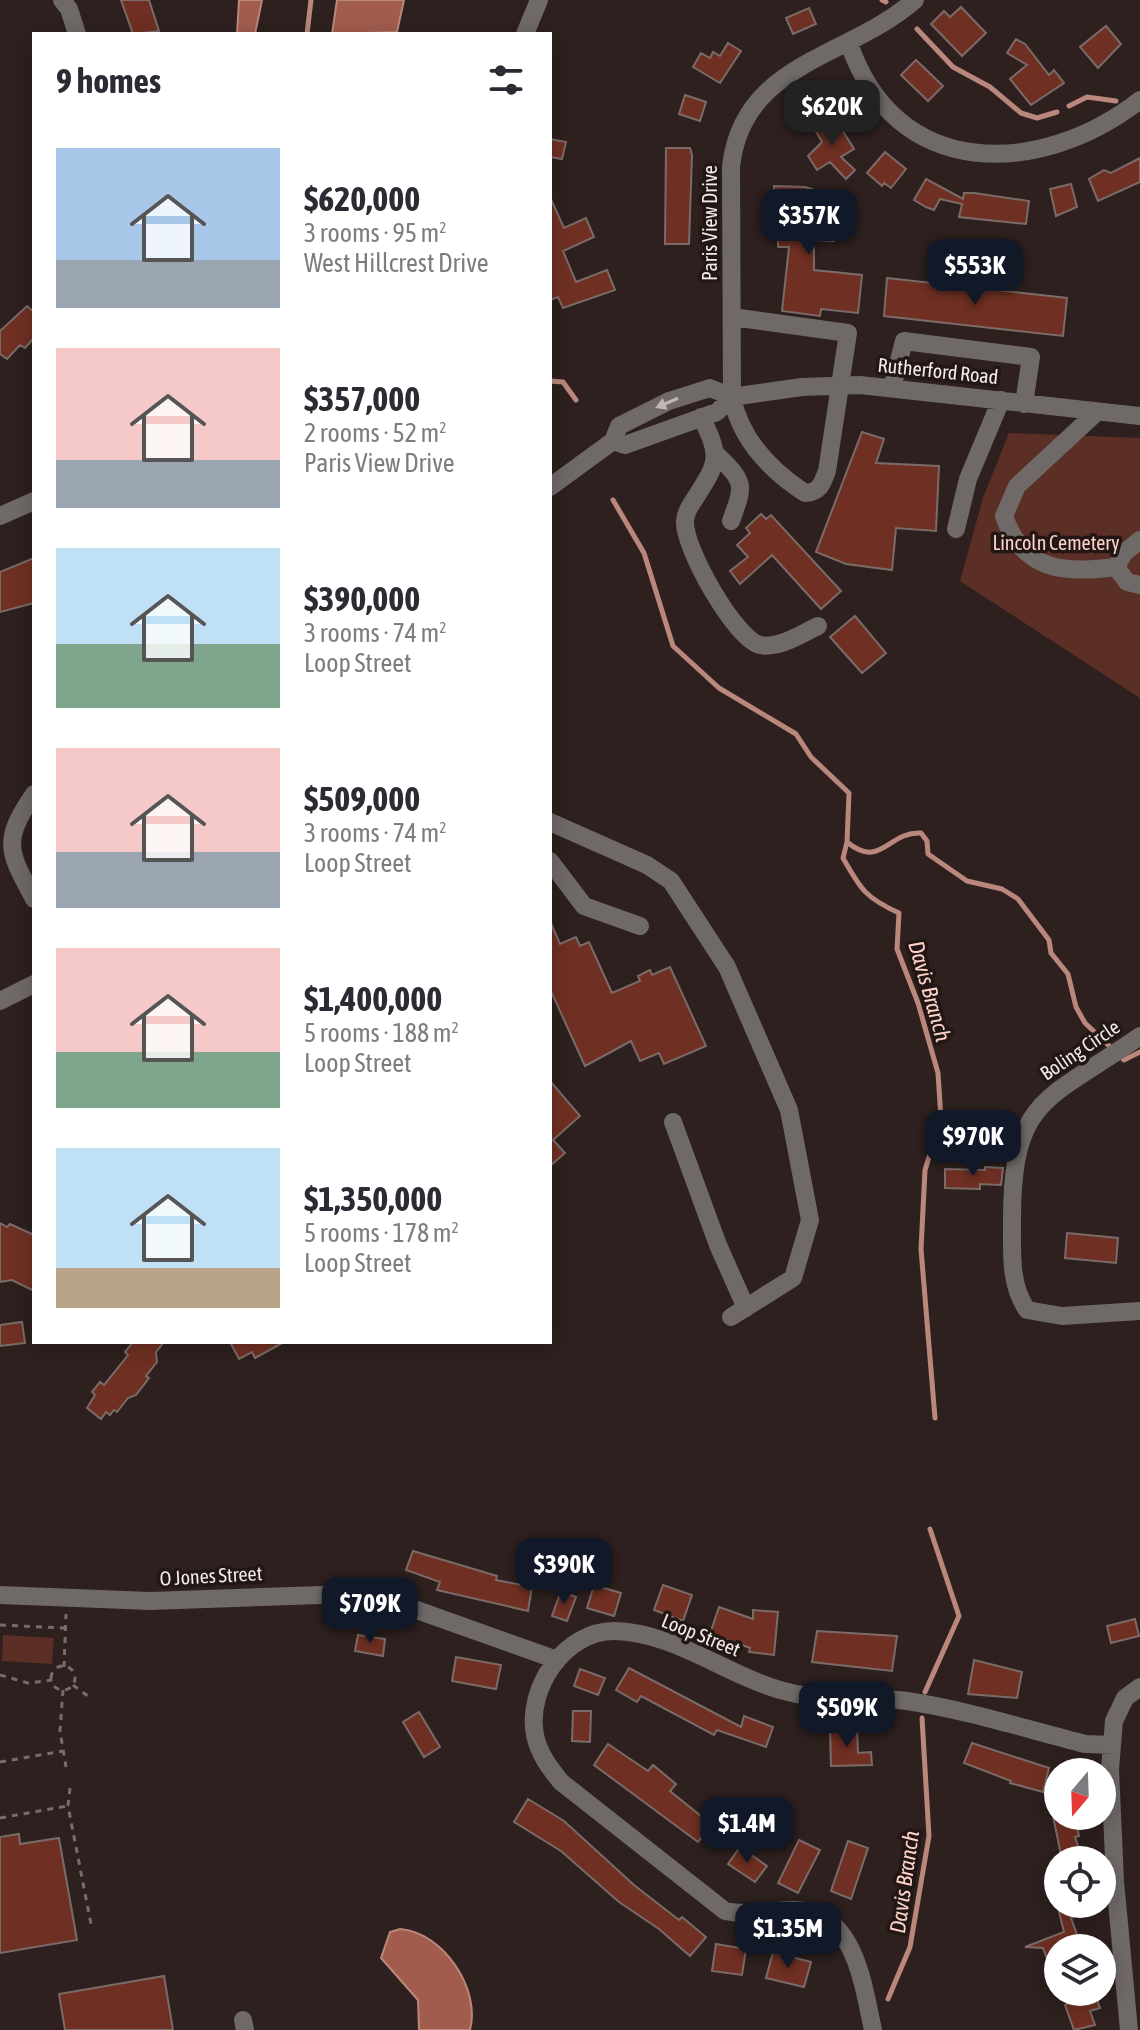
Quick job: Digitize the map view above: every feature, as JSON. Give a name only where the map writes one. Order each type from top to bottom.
[{"type":"street","points":[[62,0],[69,9],[76,32]]},
{"type":"street","points":[[526,32],[539,0]]},
{"type":"street","name":"Paris View Drive","points":[[732,397],[731,167],[733,148],[743,124],[778,80],[803,64],[849,43],[915,0]]},
{"type":"street","points":[[849,43],[872,94],[891,115],[921,136],[951,149],[1004,156],[1058,145],[1118,117],[1140,100]]},
{"type":"street","points":[[732,317],[848,333],[827,471],[820,489],[805,493],[762,456],[736,420],[732,397]]},
{"type":"street","points":[[892,388],[904,341],[1031,357],[1024,404]]},
{"type":"street","name":"Rutherford Road","points":[[552,486],[613,441],[619,426],[669,401],[710,388],[732,397],[838,384],[1140,416]]},
{"type":"street","name":"Rutherford Road","points":[[613,441],[625,445],[717,412],[732,397]]},
{"type":"street","points":[[956,529],[968,479],[1001,400]]},
{"type":"street","points":[[1097,412],[1017,486],[1004,516],[1012,539],[1033,561],[1084,572],[1116,567]]},
{"type":"street","points":[[701,417],[717,455],[741,479],[743,489],[731,521]]},
{"type":"street","points":[[717,455],[715,467],[686,513],[684,524],[687,540],[730,619],[744,637],[759,645],[774,646],[818,626]]},
{"type":"street","points":[[0,516],[32,502]]},
{"type":"street","points":[[1116,567],[1124,553],[1140,540]]},
{"type":"street","points":[[1116,567],[1127,582],[1140,585]]},
{"type":"street","points":[[32,798],[10,846],[12,859],[32,895]]},
{"type":"street","points":[[552,823],[647,865],[671,881],[727,967],[789,1110],[810,1220],[793,1278],[738,1312],[718,1245],[673,1122]]},
{"type":"street","points":[[552,864],[584,906],[640,926]]},
{"type":"street","points":[[0,1001],[32,985]]},
{"type":"street","name":"Boling Circle","points":[[1140,1036],[1049,1097],[1030,1119],[1020,1139],[1011,1190],[1014,1279],[1019,1298],[1033,1312],[1062,1316],[1140,1311]]},
{"type":"street","name":"O Jones Street","points":[[0,1595],[150,1601],[350,1594],[414,1609],[557,1660]]},
{"type":"street","name":"Loop Street","points":[[873,2030],[860,1974],[848,1941],[839,1929],[823,1918],[796,1909],[750,1914],[725,1911],[561,1782],[540,1754],[534,1720],[543,1682],[557,1660],[583,1638],[618,1631],[659,1641],[790,1693],[906,1701],[1085,1744],[1112,1745]]},
{"type":"street","points":[[1129,2030],[1115,1881],[1112,1745],[1114,1721],[1120,1706],[1140,1687]]},
{"type":"path","points":[[64,1667],[67,1599]]},
{"type":"path","points":[[0,1625],[66,1628]]},
{"type":"path","points":[[52,1680],[55,1670],[64,1667]]},
{"type":"path","points":[[64,1667],[74,1674],[73,1685]]},
{"type":"path","points":[[0,1675],[28,1683],[52,1680],[63,1690],[66,1767]]},
{"type":"path","points":[[63,1690],[73,1685]]},
{"type":"path","points":[[73,1685],[89,1697]]},
{"type":"path","points":[[0,1762],[63,1751]]},
{"type":"path","points":[[70,1788],[68,1806],[91,1924]]},
{"type":"path","points":[[0,1818],[68,1806]]},
{"type":"green space","name":"Lincoln Cemetery","points":[[1009,433],[1140,438],[1140,698],[960,581],[983,498]]},
{"type":"green space","points":[[3,1635],[54,1638],[52,1664],[2,1661]]},
{"type":"shaded area","points":[[239,0],[262,0],[255,32],[237,32]]},
{"type":"shaded area","points":[[337,0],[404,0],[397,32],[332,32]]},
{"type":"shaded area","points":[[400,1929],[431,1940],[455,1965],[470,1997],[470,2030],[419,2030],[418,2000],[381,1958],[390,1932]]},
{"type":"building","points":[[121,0],[149,0],[159,31],[132,32]]},
{"type":"building","points":[[961,7],[986,33],[962,56],[931,24],[944,11],[950,17]]},
{"type":"building","points":[[809,8],[816,24],[793,34],[786,18]]},
{"type":"building","points":[[1106,26],[1121,44],[1098,68],[1080,47]]},
{"type":"building","points":[[1016,39],[1025,44],[1049,75],[1054,70],[1064,83],[1031,105],[1010,79],[1027,65],[1007,53]]},
{"type":"building","points":[[728,43],[741,51],[720,83],[693,67],[701,53],[710,58],[713,52],[720,56]]},
{"type":"building","points":[[916,60],[943,86],[928,101],[901,75]]},
{"type":"building","points":[[685,95],[706,102],[700,121],[679,114]]},
{"type":"building","points":[[827,120],[830,124],[836,120],[854,149],[841,157],[855,170],[846,179],[830,162],[817,170],[808,156],[822,142],[814,128]]},
{"type":"building","points":[[552,139],[566,142],[562,159],[552,157]]},
{"type":"building","points":[[666,148],[690,148],[692,155],[689,244],[665,244]]},
{"type":"building","points":[[885,152],[906,169],[891,188],[884,183],[882,186],[867,173]]},
{"type":"building","points":[[1140,158],[1140,182],[1098,201],[1089,179],[1104,170],[1111,173]]},
{"type":"building","points":[[926,179],[963,199],[964,193],[974,193],[1029,201],[1026,224],[959,217],[962,204],[940,199],[934,210],[926,207],[914,200]]},
{"type":"building","points":[[1071,184],[1077,207],[1056,216],[1050,189]]},
{"type":"building","points":[[774,186],[805,187],[823,193],[813,224],[834,224],[834,241],[814,240],[814,270],[862,275],[858,313],[821,309],[820,316],[782,311],[789,247],[778,247],[778,239],[774,239]]},
{"type":"building","points":[[552,201],[564,228],[586,218],[594,237],[563,251],[576,282],[607,270],[615,290],[563,308],[558,297],[552,299]]},
{"type":"building","points":[[887,278],[1067,298],[1063,336],[884,316]]},
{"type":"building","points":[[27,306],[32,310],[32,340],[25,348],[20,345],[7,359],[0,354],[0,331]]},
{"type":"building","points":[[862,432],[884,439],[876,463],[939,466],[936,531],[896,528],[892,570],[846,564],[816,552]]},
{"type":"building","points":[[761,514],[766,519],[771,515],[841,591],[821,609],[772,555],[740,584],[730,571],[748,557],[737,545],[750,533],[746,528]]},
{"type":"building","points":[[32,559],[32,604],[0,612],[0,572]]},
{"type":"building","points":[[855,616],[886,653],[862,673],[830,637]]},
{"type":"building","points":[[552,926],[560,944],[576,937],[580,946],[589,942],[612,993],[640,981],[638,976],[650,970],[652,975],[670,967],[706,1046],[664,1064],[659,1053],[640,1061],[631,1041],[585,1066],[552,993]]},
{"type":"building","points":[[552,1083],[580,1116],[553,1140],[565,1153],[552,1164]]},
{"type":"building","points":[[985,1167],[1003,1168],[1001,1185],[980,1184],[980,1189],[945,1188],[945,1169],[985,1170]]},
{"type":"building","points":[[0,1223],[32,1234],[32,1290],[12,1280],[0,1282]]},
{"type":"building","points":[[1067,1233],[1118,1238],[1116,1263],[1065,1258]]},
{"type":"building","points":[[22,1322],[25,1343],[0,1346],[0,1325]]},
{"type":"building","points":[[131,1344],[162,1344],[156,1352],[157,1362],[146,1376],[149,1378],[136,1395],[128,1398],[117,1412],[114,1410],[110,1415],[106,1412],[101,1419],[87,1408],[95,1395],[92,1392],[100,1382],[104,1385],[128,1355],[125,1352]]},
{"type":"building","points":[[231,1344],[280,1344],[255,1358],[252,1352],[239,1359]]},
{"type":"building","points":[[413,1551],[497,1576],[496,1580],[532,1587],[528,1611],[437,1590],[440,1582],[406,1570]]},
{"type":"building","points":[[594,1585],[621,1593],[614,1616],[587,1608]]},
{"type":"building","points":[[663,1585],[692,1595],[683,1621],[654,1610]]},
{"type":"building","points":[[561,1591],[576,1597],[567,1621],[552,1616]]},
{"type":"building","points":[[719,1607],[753,1619],[753,1610],[778,1612],[774,1655],[749,1652],[750,1648],[710,1634]]},
{"type":"building","points":[[1135,1619],[1139,1636],[1111,1643],[1107,1626]]},
{"type":"building","points":[[817,1631],[897,1636],[892,1671],[812,1662]]},
{"type":"building","points":[[358,1635],[385,1639],[383,1656],[355,1651]]},
{"type":"building","points":[[456,1657],[501,1665],[496,1689],[452,1681]]},
{"type":"building","points":[[974,1660],[1022,1672],[1017,1698],[968,1694]]},
{"type":"building","points":[[629,1668],[741,1727],[744,1716],[773,1727],[766,1747],[717,1730],[714,1735],[641,1696],[637,1702],[616,1690]]},
{"type":"building","points":[[580,1669],[605,1678],[598,1695],[574,1686]]},
{"type":"building","points":[[573,1711],[591,1711],[590,1742],[572,1741]]},
{"type":"building","points":[[419,1712],[440,1747],[424,1757],[403,1722]]},
{"type":"building","points":[[857,1728],[858,1753],[871,1752],[872,1765],[831,1766],[830,1729]]},
{"type":"building","points":[[972,1743],[1044,1766],[1043,1792],[1010,1783],[964,1763]]},
{"type":"building","points":[[608,1744],[648,1771],[653,1765],[676,1784],[670,1791],[712,1825],[698,1842],[594,1765]]},
{"type":"building","points":[[528,1799],[564,1821],[634,1885],[706,1937],[690,1956],[659,1929],[619,1902],[561,1851],[514,1822]]},
{"type":"building","points":[[1056,1830],[1078,1830],[1079,1836],[1075,1837],[1078,1846],[1059,1846]]},
{"type":"building","points":[[19,1834],[20,1844],[59,1838],[77,1940],[0,1953],[0,1837]]},
{"type":"building","points":[[799,1840],[820,1850],[798,1893],[778,1883]]},
{"type":"building","points":[[848,1841],[868,1848],[851,1899],[831,1891]]},
{"type":"building","points":[[740,1847],[767,1866],[755,1882],[728,1864]]},
{"type":"building","points":[[1060,1918],[1071,1918],[1077,1934],[1059,1934],[1064,1932]]},
{"type":"building","points":[[1044,1940],[1044,1951],[1043,1948],[1025,1947]]},
{"type":"building","points":[[716,1944],[746,1949],[742,1975],[712,1971]]},
{"type":"building","points":[[773,1952],[811,1962],[804,1987],[766,1978]]},
{"type":"building","points":[[164,1976],[173,2030],[65,2030],[59,1994]]},
{"type":"building","points":[[1065,2006],[1099,2006],[1090,2011],[1095,2025],[1074,2030]]},
{"type":"waterway","name":"Davis Branch","points":[[307,32],[311,0]]},
{"type":"waterway","points":[[882,0],[886,2]]},
{"type":"waterway","points":[[917,29],[953,67],[990,87],[1021,113],[1037,118],[1057,112]]},
{"type":"waterway","points":[[1069,106],[1087,97],[1116,101]]},
{"type":"waterway","name":"Davis Branch","points":[[552,381],[563,382],[576,400]]},
{"type":"waterway","name":"Davis Branch","points":[[613,500],[644,553],[673,646],[719,688],[796,734],[811,757],[849,793],[847,842],[843,858],[865,892],[899,913],[897,949],[918,1003],[938,1073],[941,1119],[925,1170],[921,1249],[935,1418]]},
{"type":"waterway","points":[[847,842],[859,850],[877,851],[900,838],[921,833],[927,841],[928,854],[967,881],[1002,889],[1018,899],[1049,940],[1051,953],[1068,974],[1076,1007],[1085,1023],[1124,1060],[1140,1052]]},
{"type":"waterway","name":"Davis Branch","points":[[925,1692],[959,1616],[930,1529]]},
{"type":"waterway","name":"Davis Branch","points":[[888,1999],[910,1947],[929,1836],[922,1718]]}]
